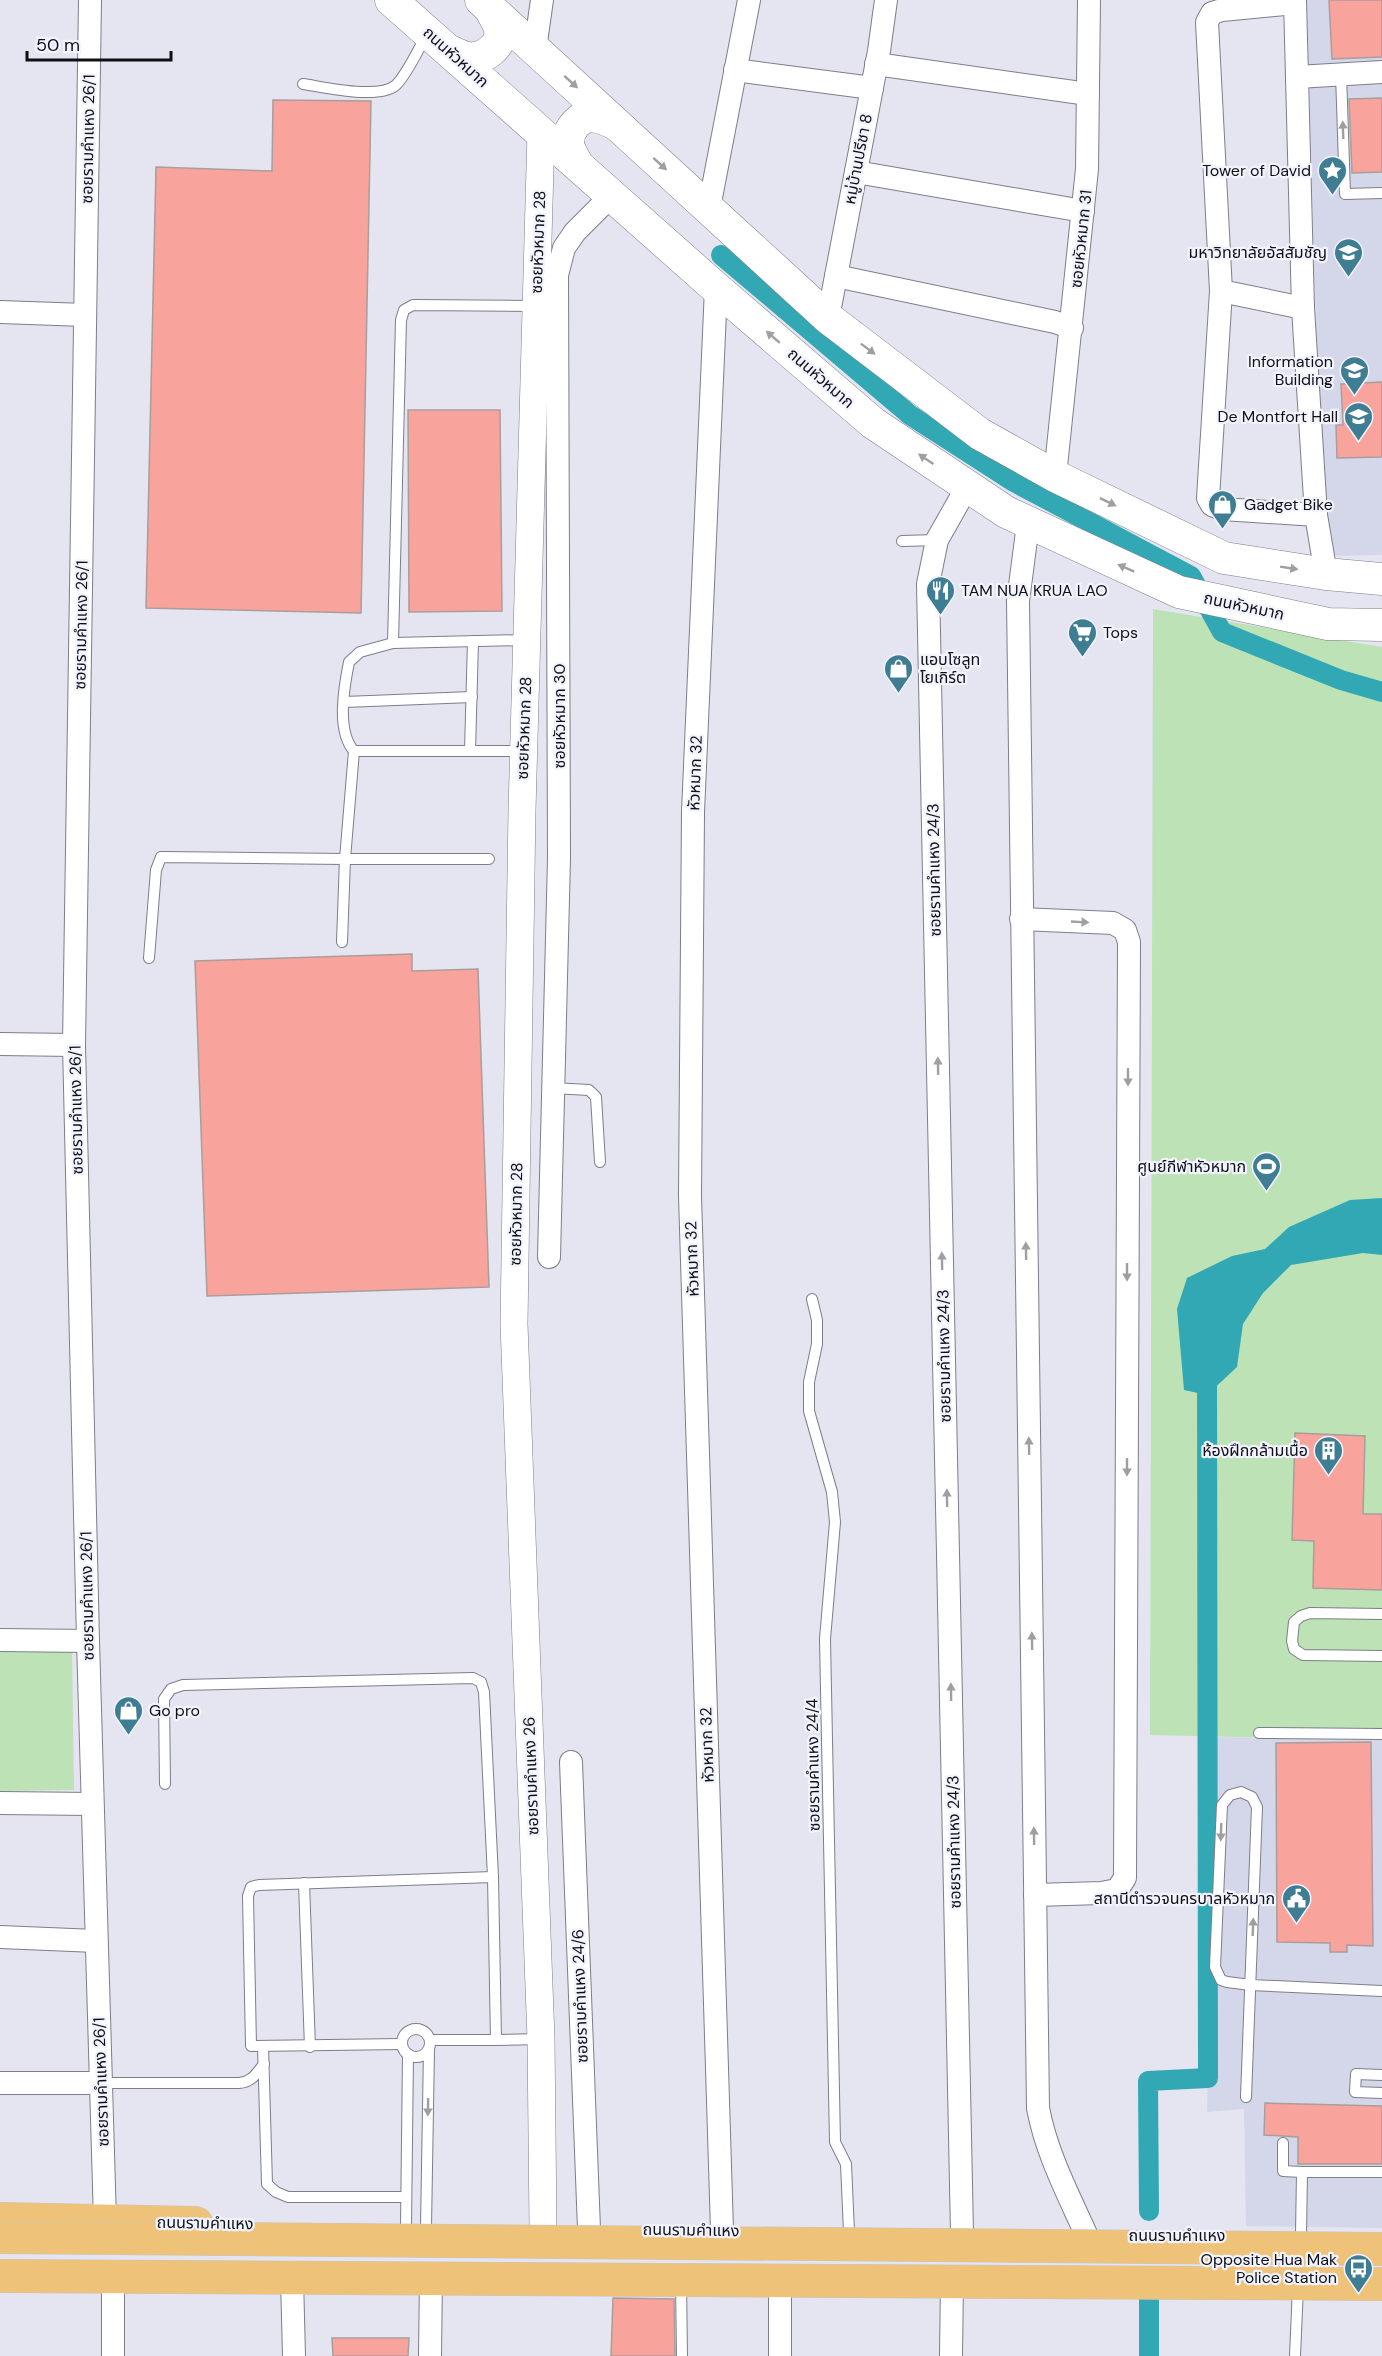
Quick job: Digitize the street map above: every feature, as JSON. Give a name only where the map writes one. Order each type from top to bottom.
[{"type":"main road","name":"ถนนหัวหมาก","points":[[391,0],[716,288],[873,423],[968,488],[1028,524],[1179,592],[1328,624],[1382,625]]},
{"type":"main road","points":[[439,42],[469,58],[478,57],[495,47],[500,28],[485,4]]},
{"type":"main road","points":[[485,4],[828,318],[980,434],[1055,476],[1224,558],[1326,574],[1382,579]]},
{"type":"main road","points":[[577,164],[568,142],[576,124],[585,117],[594,116],[616,124]]},
{"type":"main road","points":[[1230,603],[1250,601],[1259,593],[1262,586],[1262,578],[1257,570],[1245,561]]},
{"type":"main road","points":[[1326,574],[1320,579],[1314,596],[1317,608],[1328,624]]},
{"type":"main road","name":"ถนนรามคำแหง","points":[[0,2219],[358,2227],[413,2217],[543,2229],[1382,2235]]},
{"type":"main road","points":[[358,2227],[360,2277]]},
{"type":"main road","points":[[543,2229],[543,2278]]},
{"type":"main road","points":[[588,2278],[589,2229]]},
{"type":"main road","name":"ถนนรามคำแหง","points":[[0,2237],[1382,2249]]},
{"type":"main road","name":"ถนนรามคำแหง","points":[[0,2259],[1382,2267]]},
{"type":"main road","points":[[0,2276],[1382,2284]]},
{"type":"street","name":"ซอยรามคำแหง 26/1","points":[[90,0],[74,1045],[92,1804],[105,2221]]},
{"type":"street","points":[[535,49],[542,0]]},
{"type":"street","points":[[708,208],[749,0]]},
{"type":"street","name":"หมู่บ้านปรีชา 8","points":[[828,318],[872,88],[886,0]]},
{"type":"street","name":"ซอยหัวหมาก 31","points":[[1055,476],[1088,169],[1089,0]]},
{"type":"street","points":[[1316,515],[1222,509],[1212,505],[1208,498],[1221,291],[1207,22],[1212,13],[1222,10],[1295,2],[1303,308],[1316,515],[1326,574]]},
{"type":"street","points":[[876,64],[1088,94]]},
{"type":"street","points":[[735,70],[872,88]]},
{"type":"street","points":[[1297,77],[1382,72]]},
{"type":"street","name":"ซอยหัวหมาก 28","points":[[514,1324],[524,751],[541,132]]},
{"type":"street","points":[[856,172],[1083,211]]},
{"type":"street","name":"ซอยหัวหมาก 30","points":[[549,1257],[559,718],[557,275],[564,248],[575,232],[612,195]]},
{"type":"street","points":[[836,276],[1054,322],[1072,328]]},
{"type":"street","name":"หัวหมาก 32","points":[[716,288],[693,812],[690,1197],[722,2230]]},
{"type":"street","points":[[1221,291],[1303,308]]},
{"type":"street","points":[[0,312],[85,315]]},
{"type":"street","name":"ซอยรามคำแหง 24/3","points":[[962,2233],[928,584],[937,540],[968,488]]},
{"type":"street","points":[[1028,524],[1018,601],[1038,2108],[1060,2175],[1086,2234]]},
{"type":"street","points":[[1021,919],[1113,923],[1125,930],[1129,942],[1125,1878],[1116,1890],[1101,1893],[1035,1895]]},
{"type":"street","points":[[0,1044],[74,1045]]},
{"type":"street","name":"ซอยรามคำแหง 26","points":[[514,1324],[541,2039],[543,2229]]},
{"type":"street","points":[[0,1640],[88,1641]]},
{"type":"street","name":"ซอยรามคำแหง 24/6","points":[[571,1762],[589,2229]]},
{"type":"street","points":[[0,1803],[92,1804]]},
{"type":"street","points":[[0,1937],[96,1941]]},
{"type":"street","points":[[0,2083],[101,2083]]},
{"type":"street","points":[[113,2278],[113,2356]]},
{"type":"street","points":[[292,2278],[294,2356]]},
{"type":"street","points":[[430,2356],[431,2278]]},
{"type":"street","points":[[780,2280],[780,2356]]},
{"type":"street","points":[[951,2356],[952,2281]]},
{"type":"lane","points":[[303,84],[371,93],[386,90],[396,85],[439,42]]},
{"type":"lane","points":[[1341,74],[1345,194],[1382,193]]},
{"type":"lane","points":[[393,643],[401,320],[404,310],[412,305],[536,306]]},
{"type":"lane","points":[[902,541],[937,540]]},
{"type":"lane","points":[[524,751],[354,751],[346,743],[343,730],[349,662],[360,652],[393,643],[527,640]]},
{"type":"lane","points":[[471,751],[473,641]]},
{"type":"lane","points":[[344,702],[472,697]]},
{"type":"lane","points":[[342,942],[345,859],[354,751]]},
{"type":"lane","points":[[149,958],[156,870],[161,857],[489,859]]},
{"type":"lane","points":[[553,1088],[589,1090],[596,1097],[600,1162]]},
{"type":"lane","name":"ซอยรามคำแหง 24/4","points":[[812,1299],[817,1320],[817,1344],[809,1382],[809,1411],[832,1492],[835,1522],[825,1639],[836,2142],[846,2164],[849,2232]]},
{"type":"lane","points":[[1382,1614],[1310,1613],[1294,1622],[1292,1641],[1294,1649],[1303,1655],[1382,1656]]},
{"type":"lane","points":[[165,1784],[164,1699],[171,1689],[183,1685],[473,1678],[481,1682],[484,1692],[493,1877],[496,2040]]},
{"type":"lane","points":[[1259,1733],[1382,1734]]},
{"type":"lane","points":[[1246,2097],[1251,1985],[1257,1807],[1252,1797],[1241,1792],[1230,1795],[1222,1805],[1215,1967],[1221,1980],[1251,1985],[1382,1991]]},
{"type":"lane","points":[[493,1877],[304,1883],[251,1887],[248,1896],[250,2043],[251,2046],[263,2047],[405,2049],[418,2056],[430,2044],[541,2039]]},
{"type":"lane","points":[[304,1883],[310,2047]]},
{"type":"lane","points":[[414,2029],[423,2030],[430,2044],[413,2217],[405,2049],[407,2032],[414,2029]]},
{"type":"lane","points":[[263,2047],[267,2184],[288,2198],[413,2217]]},
{"type":"lane","points":[[101,2083],[239,2084],[252,2078],[264,2064]]},
{"type":"lane","points":[[1382,2075],[1356,2074],[1355,2092],[1382,2093]]},
{"type":"lane","points":[[1283,2143],[1283,2171],[1382,2172]]},
{"type":"lane","points":[[1301,2235],[1302,2172]]},
{"type":"lane","points":[[681,2279],[682,2356]]},
{"type":"lane","points":[[1295,2356],[1298,2283]]},
{"type":"shaded area","name":"มหาวิทยาลัยอัสสัมชัญ","points":[[1307,0],[1382,0],[1382,555],[1322,556]]},
{"type":"shaded area","name":"สถานีตำรวจนครบาลหัวหมาก","points":[[1214,1737],[1382,1740],[1382,2228],[1246,2226],[1244,2109],[1207,2112]]},
{"type":"green space","name":"ศูนย์กีฬาหัวหมาก","points":[[1153,609],[1382,647],[1382,1740],[1150,1735]]},
{"type":"green space","points":[[72,1649],[74,1790],[0,1791],[0,1650]]},
{"type":"water","points":[[1382,1198],[1382,1255],[1363,1253],[1291,1265],[1263,1293],[1243,1324],[1237,1367],[1207,1395],[1184,1390],[1177,1309],[1187,1278],[1232,1256],[1265,1249],[1289,1227],[1350,1200]]},
{"type":"building","points":[[1329,0],[1382,0],[1382,57],[1332,59]]},
{"type":"building","points":[[1382,98],[1382,172],[1352,173],[1349,99]]},
{"type":"building","points":[[273,100],[371,101],[361,613],[146,608],[156,167],[272,171]]},
{"type":"building","points":[[1382,382],[1382,457],[1337,458],[1336,425],[1343,425],[1341,384]]},
{"type":"building","points":[[408,410],[500,410],[502,611],[409,612]]},
{"type":"building","points":[[412,954],[412,971],[478,969],[489,1287],[207,1296],[195,961]]},
{"type":"building","name":"ห้องฝึกกล้ามเนื้อ","points":[[1295,1433],[1365,1436],[1363,1514],[1382,1514],[1382,1590],[1313,1588],[1314,1541],[1292,1540]]},
{"type":"building","points":[[1371,1742],[1373,1946],[1347,1945],[1347,1952],[1330,1952],[1330,1943],[1277,1942],[1276,1743]]},
{"type":"building","points":[[1265,2103],[1382,2106],[1382,2164],[1298,2164],[1298,2137],[1264,2135]]},
{"type":"building","points":[[613,2298],[674,2299],[675,2356],[611,2356]]},
{"type":"building","points":[[332,2338],[409,2338],[408,2356],[333,2356]]},
{"type":"waterway","points":[[721,255],[910,415],[1014,482],[1191,576],[1222,632],[1341,680],[1382,692]]},
{"type":"waterway","points":[[1149,2211],[1148,2081],[1208,2078],[1207,1368]]},
{"type":"waterway","points":[[1149,2293],[1149,2356]]},
{"type":"place","name":"Tower of David","points":[[1332,196]]},
{"type":"place","name":"มหาวิทยาลัยอัสสัมชัญ","points":[[1348,278]]},
{"type":"place","name":"Information Building","points":[[1354,396]]},
{"type":"place","name":"De Montfort Hall","points":[[1359,442]]},
{"type":"place","name":"Gadget Bike","points":[[1223,530]]},
{"type":"place","name":"TAM NUA KRUA LAO","points":[[940,616]]},
{"type":"place","name":"Tops","points":[[1082,658]]},
{"type":"place","name":"แอบโซลูท โยเกิร์ต","points":[[899,694]]},
{"type":"place","name":"ศูนย์กีฬาหัวหมาก","points":[[1267,1192]]},
{"type":"place","name":"ห้องฝึกกล้ามเนื้อ","points":[[1329,1476]]},
{"type":"place","name":"Go pro","points":[[128,1736]]},
{"type":"place","name":"สถานีตำรวจนครบาลหัวหมาก","points":[[1296,1924]]},
{"type":"place","name":"Opposite Hua Mak Police Station","points":[[1358,2294]]}]
